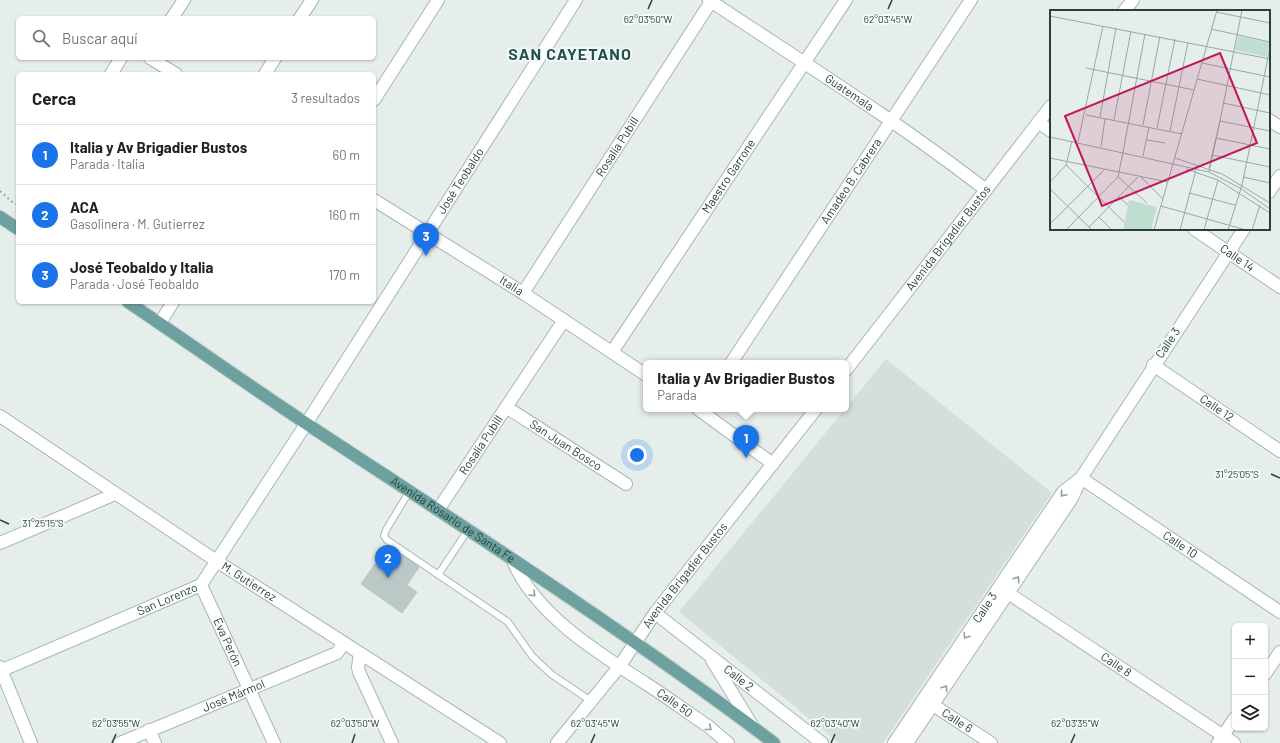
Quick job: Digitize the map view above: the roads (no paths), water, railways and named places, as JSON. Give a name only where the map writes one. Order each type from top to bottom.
[{"type":"main road","points":[[0,217],[16,225]]},
{"type":"main road","name":"Avenida Rosario de Santa Fe","points":[[131,304],[306,424],[438,510],[635,642],[714,697],[774,743]]},
{"type":"street","points":[[173,16],[184,0]]},
{"type":"street","points":[[301,16],[312,0]]},
{"type":"street","points":[[376,97],[438,0]]},
{"type":"street","name":"José Teobaldo","points":[[306,424],[576,0]]},
{"type":"street","name":"Maestro Garrone","points":[[612,352],[846,0]]},
{"type":"street","name":"Amadeo B. Cabrera","points":[[733,360],[971,0]]},
{"type":"street","points":[[1125,10],[1133,0]]},
{"type":"street","name":"Guatemala","points":[[711,1],[942,156],[986,190]]},
{"type":"street","name":"Rosalía Pubill","points":[[523,293],[711,1]]},
{"type":"street","points":[[112,72],[121,60]]},
{"type":"street","points":[[153,60],[173,72]]},
{"type":"street","points":[[266,72],[274,60]]},
{"type":"street","name":"Avenida Brigadier Bustos","points":[[849,366],[1050,107]]},
{"type":"street","points":[[1270,121],[1280,127]]},
{"type":"street","points":[[1038,122],[1050,130]]},
{"type":"street","points":[[1270,191],[1280,176]]},
{"type":"street","name":"Italia","points":[[376,201],[523,293],[643,373]]},
{"type":"street","name":"Calle 14","points":[[1195,230],[1280,287]]},
{"type":"street","name":"Calle 3","points":[[894,743],[928,702],[1003,590],[1072,498],[1081,478],[1153,365],[1243,230]]},
{"type":"street","points":[[160,323],[172,304]]},
{"type":"street","name":"Rosalía Pubill","points":[[438,510],[564,320]]},
{"type":"street","name":"Calle 12","points":[[1153,365],[1280,451]]},
{"type":"street","name":"San Juan Bosco","points":[[506,407],[626,484]]},
{"type":"street","points":[[704,412],[773,464]]},
{"type":"street","name":"Avenida Brigadier Bustos","points":[[557,743],[619,667],[655,613],[814,412]]},
{"type":"street","name":"M. Gutierrez","points":[[0,416],[218,562],[500,743]]},
{"type":"street","name":"San Lorenzo","points":[[0,669],[201,585],[218,562],[306,424]]},
{"type":"street","name":"Calle 10","points":[[1081,478],[1280,612]]},
{"type":"street","points":[[0,543],[115,494]]},
{"type":"street","name":"Calle 50","points":[[513,561],[519,575],[528,588],[570,632],[689,714],[728,743]]},
{"type":"street","name":"Eva Perón","points":[[201,585],[250,688],[274,743]]},
{"type":"street","name":"Calle 8","points":[[1003,590],[1221,739],[1234,743]]},
{"type":"street","name":"Calle 2","points":[[655,613],[822,743]]},
{"type":"street","name":"José Mármol","points":[[120,743],[337,653],[344,643]]},
{"type":"street","points":[[707,652],[752,727]]},
{"type":"street","points":[[1268,670],[1280,652]]},
{"type":"street","points":[[360,654],[358,667],[359,672],[392,743]]},
{"type":"street","points":[[0,669],[31,743]]},
{"type":"street","name":"Calle 3","points":[[907,743],[928,702]]},
{"type":"street","name":"Calle 6","points":[[928,702],[991,743]]},
{"type":"street","points":[[1221,739],[1232,722]]},
{"type":"street","points":[[149,730],[155,743]]},
{"type":"lane","points":[[409,492],[386,530],[384,536],[387,540],[508,622],[537,661],[552,674],[591,701]]},
{"type":"lane","points":[[438,575],[468,530]]},
{"type":"place","name":"José Teobaldo y Italia","points":[[426,256]]},
{"type":"place","name":"Italia y Av Brigadier Bustos","points":[[746,458]]},
{"type":"place","name":"ACA","points":[[388,578]]},
{"type":"district","name":"SAN CAYETANO","points":[[570,54]]}]
